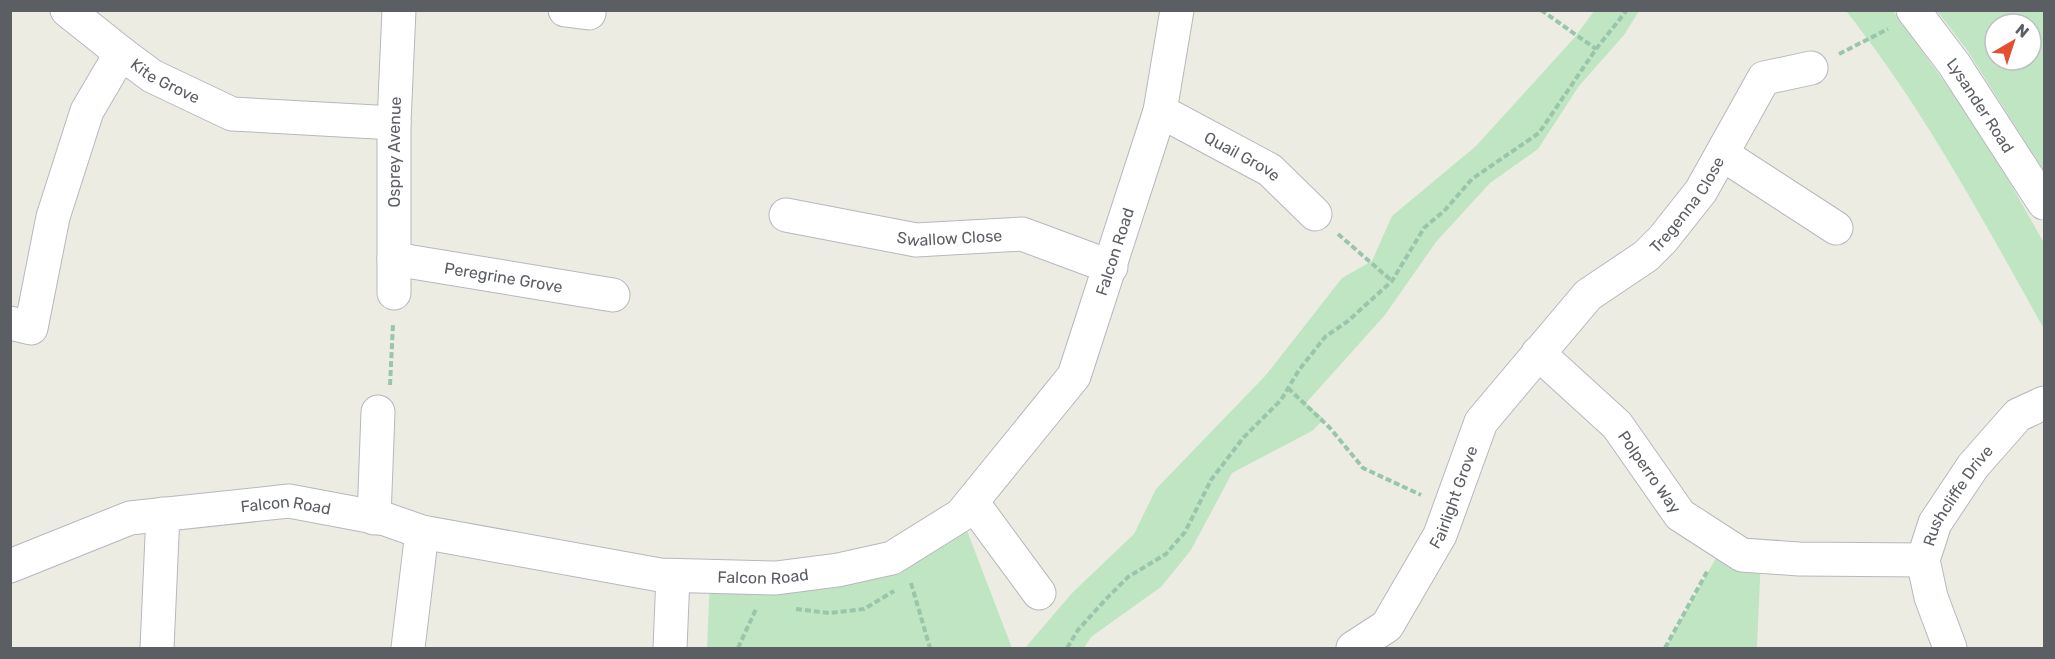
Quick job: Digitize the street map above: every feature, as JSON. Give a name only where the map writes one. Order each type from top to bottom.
[{"type":"street","points":[[67,10],[121,53]]},
{"type":"street","name":"Osprey Avenue","points":[[394,293],[394,123],[399,10]]},
{"type":"street","name":"Falcon Road","points":[[10,566],[130,518],[289,501],[374,518],[422,532],[673,576],[776,578],[838,570],[892,558],[961,515],[1074,376],[1160,111],[1177,10]]},
{"type":"street","name":"Lysander Road","points":[[1904,17],[1954,64],[2044,203]]},
{"type":"street","name":"Kite Grove","points":[[21,325],[87,111],[121,53],[152,76],[232,114],[394,123]]},
{"type":"street","name":"Tregenna Close","points":[[1544,347],[1588,295],[1646,256],[1663,239],[1701,191],[1764,78],[1811,68]]},
{"type":"street","name":"Quail Grove","points":[[1160,111],[1270,170],[1315,214]]},
{"type":"street","points":[[1722,154],[1836,228]]},
{"type":"street","name":"Swallow Close","points":[[786,215],[916,240],[1022,234],[1111,267]]},
{"type":"street","name":"Peregrine Grove","points":[[394,259],[612,295]]},
{"type":"street","name":"Fairlight Grove","points":[[1353,648],[1387,626],[1440,535],[1481,422],[1544,347]]},
{"type":"street","name":"Polperro Way","points":[[1544,347],[1617,425],[1680,515],[1742,555],[1923,560]]},
{"type":"street","name":"Rushcliffe Drive","points":[[1950,648],[1931,597],[1923,560],[1935,522],[1973,466],[2018,415],[2044,403]]},
{"type":"street","points":[[374,518],[378,412]]},
{"type":"street","points":[[972,502],[1039,593]]},
{"type":"street","points":[[157,648],[163,514]]},
{"type":"street","points":[[408,648],[422,532]]},
{"type":"street","points":[[670,648],[673,576]]},
{"type":"path","points":[[1541,10],[1596,49]]},
{"type":"path","points":[[1067,648],[1078,630],[1106,599],[1128,578],[1166,554],[1185,532],[1211,480],[1243,438],[1281,400],[1299,370],[1325,337],[1348,321],[1392,281],[1424,228],[1445,210],[1473,179],[1539,133],[1596,49],[1627,10]]},
{"type":"path","points":[[1811,68],[1904,17]]},
{"type":"path","points":[[1315,214],[1392,281]]},
{"type":"path","points":[[1288,388],[1330,428],[1363,468],[1449,508]]},
{"type":"path","points":[[1665,648],[1724,544]]},
{"type":"path","points":[[910,579],[930,648]]},
{"type":"path","points":[[738,648],[760,600]]},
{"type":"green space","points":[[1594,11],[1639,11],[1624,35],[1579,86],[1538,149],[1490,183],[1436,242],[1385,315],[1306,403],[1324,419],[1312,431],[1232,473],[1191,550],[1161,587],[1091,637],[1084,648],[1025,648],[1072,593],[1134,534],[1156,489],[1266,375],[1342,278],[1372,261],[1392,216],[1476,146],[1575,37]]},
{"type":"green space","points":[[1846,11],[1893,11],[1983,135],[2044,243],[2044,329],[1927,126]]},
{"type":"green space","points":[[1937,11],[2044,11],[2044,171],[1967,50]]},
{"type":"green space","points":[[961,515],[1012,648],[707,648],[710,578],[829,570]]},
{"type":"green space","points":[[1724,544],[1761,557],[1757,647],[1665,648]]}]
